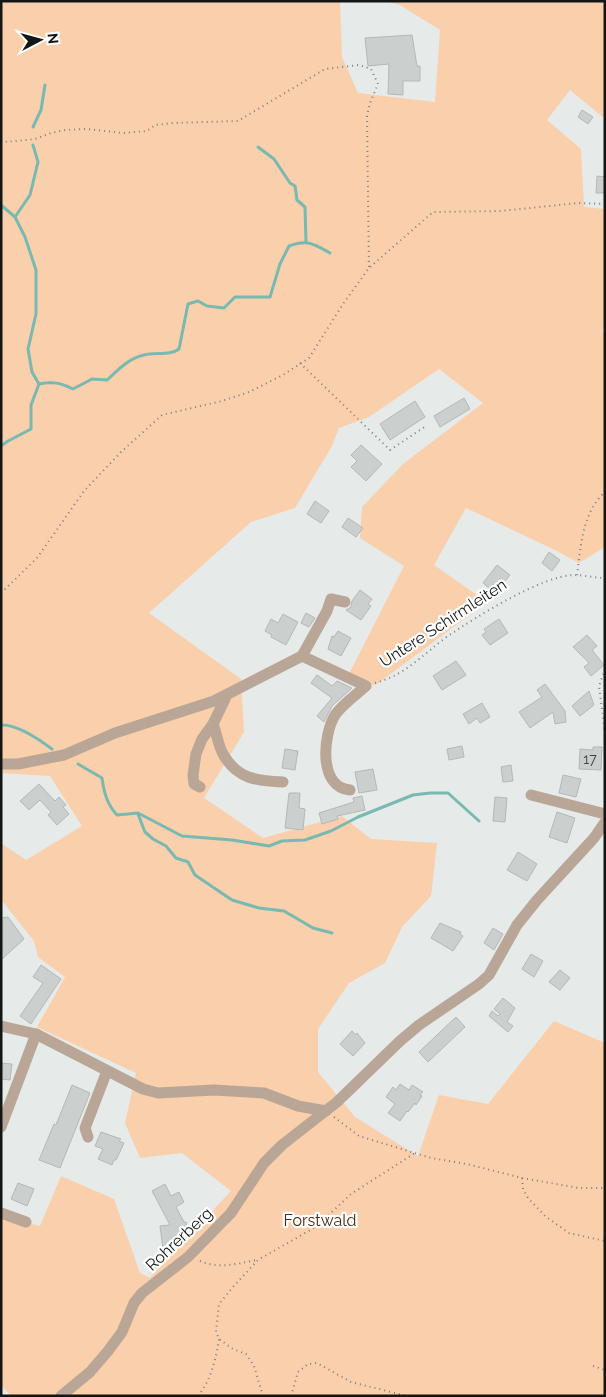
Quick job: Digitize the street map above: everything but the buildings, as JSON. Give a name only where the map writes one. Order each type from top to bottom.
[{"type":"street","points":[[1,764],[18,764],[64,754],[115,733],[214,701],[302,656],[327,611],[331,599],[345,602]]},
{"type":"street","points":[[302,656],[366,686],[336,714],[327,736],[326,759],[328,774],[332,782],[343,790],[350,790]]},
{"type":"street","points":[[200,787],[194,784],[193,775],[196,754],[202,739],[213,724],[225,699],[222,697]]},
{"type":"street","points":[[213,724],[223,753],[234,769],[248,778],[265,782],[283,782]]},
{"type":"street","points":[[531,795],[605,814]]},
{"type":"street","name":"Rohrerberg","points":[[61,1396],[90,1372],[108,1351],[122,1332],[134,1303],[142,1293],[188,1257],[231,1213],[264,1163],[282,1145],[337,1102],[400,1041],[479,984],[488,975],[517,925],[537,900],[594,838],[605,822]]},
{"type":"street","points":[[1,1026],[36,1034],[143,1089],[158,1093],[214,1090],[264,1093],[298,1106],[326,1111]]},
{"type":"street","points":[[1,1127],[36,1034]]},
{"type":"street","points":[[88,1137],[85,1128],[107,1071]]},
{"type":"street","points":[[1,1213],[26,1222]]},
{"type":"path","points":[[1,140],[7,142],[36,140],[51,133],[65,130],[87,129],[123,133],[146,131],[155,125],[238,121],[325,69],[360,65],[371,69],[378,84],[367,116],[369,268]]},
{"type":"path","points":[[1,593],[37,558],[84,491],[121,452],[162,414],[222,401],[249,392],[309,358],[343,304],[369,268],[433,212],[500,211],[578,203],[605,204]]},
{"type":"path","points":[[300,363],[390,450],[426,426]]},
{"type":"path","points":[[577,575],[587,519],[598,498],[605,492]]},
{"type":"path","name":"Untere Schirmleiten","points":[[366,686],[384,681],[411,667],[447,637],[526,590],[559,578],[577,575],[605,578]]},
{"type":"path","points":[[605,669],[599,686],[605,733]]},
{"type":"path","points":[[326,1111],[359,1136],[430,1158],[578,1188],[605,1188]]},
{"type":"path","points":[[198,1396],[203,1390],[217,1357],[219,1339],[216,1332],[218,1304],[232,1287],[258,1260],[317,1226],[351,1194],[416,1153]]},
{"type":"path","points":[[522,1178],[522,1189],[545,1216],[568,1233],[605,1241]]},
{"type":"path","points":[[188,1257],[210,1265],[223,1266],[258,1260]]},
{"type":"path","points":[[219,1339],[246,1354],[254,1366],[262,1396]]},
{"type":"path","points":[[290,1396],[298,1372],[308,1364],[317,1362],[351,1382],[407,1396]]},
{"type":"path","points":[[593,1366],[605,1370]]},
{"type":"green space","name":"Forstwald","points":[[1,1],[340,1],[342,57],[358,93],[435,102],[440,30],[400,5],[383,1],[605,1],[605,119],[570,90],[547,120],[581,149],[584,207],[605,209],[605,325],[602,332],[605,333],[605,547],[579,563],[466,508],[434,565],[487,602],[377,684],[366,686],[348,676],[404,566],[360,538],[362,507],[403,464],[483,403],[439,369],[369,417],[339,428],[332,446],[295,508],[251,522],[149,613],[241,679],[244,732],[204,798],[263,838],[342,816],[371,839],[437,843],[431,896],[402,927],[385,963],[349,983],[318,1029],[318,1072],[355,1117],[418,1156],[439,1095],[488,1104],[554,1021],[605,1043],[605,1396],[11,1396],[1,1385],[1,1216],[40,1226],[61,1176],[114,1199],[140,1273],[150,1278],[231,1191],[182,1153],[140,1158],[125,1123],[136,1073],[37,1027],[65,977],[38,957],[34,941],[3,902],[1,903],[1,843],[26,860],[82,826],[50,776],[1,773]]},
{"type":"waterway","points":[[33,127],[41,110],[45,85]]},
{"type":"waterway","points":[[33,145],[38,162],[30,195],[15,217],[25,237],[36,270],[36,314],[28,349],[32,372],[39,384]]},
{"type":"waterway","points":[[258,147],[274,159],[290,183],[295,186],[297,200],[305,207],[306,242]]},
{"type":"waterway","points":[[1,205],[15,217]]},
{"type":"waterway","points":[[1,446],[31,429],[31,405],[39,384],[57,383],[73,389],[92,379],[107,380],[133,359],[149,354],[175,351],[179,349],[188,304],[198,301],[207,306],[224,308],[235,297],[270,297],[280,264],[289,246],[311,243],[330,253]]},
{"type":"waterway","points":[[1,725],[21,730],[52,749]]},
{"type":"waterway","points":[[78,764],[102,778],[106,798],[117,815],[138,813],[182,836],[232,840],[269,846],[282,841],[305,840],[331,831],[358,817],[413,795],[430,793],[448,793],[479,821]]},
{"type":"waterway","points":[[138,814],[145,832],[166,846],[176,858],[188,862],[195,875],[232,900],[259,908],[284,911],[313,928],[332,933]]}]
